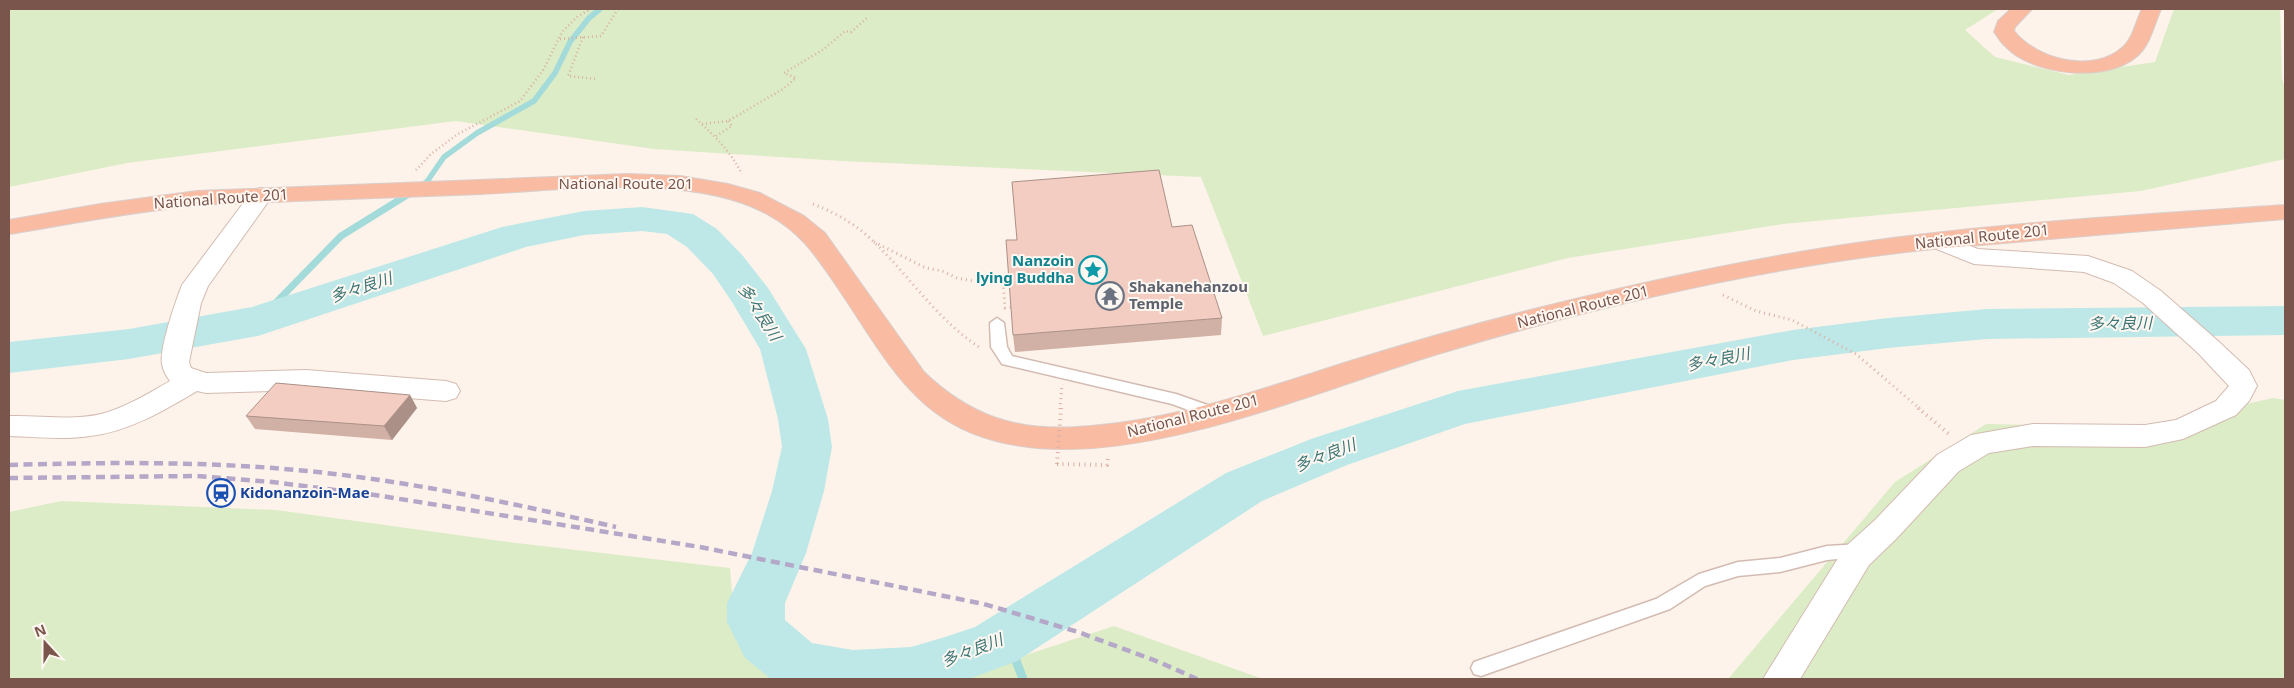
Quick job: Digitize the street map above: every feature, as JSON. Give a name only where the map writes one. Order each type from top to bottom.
[{"type":"highway","points":[[2022,9],[2005,25],[2004,32],[2015,45],[2051,62],[2096,67],[2112,64],[2131,52],[2151,9]]},
{"type":"highway","name":"National Route 201","points":[[9,227],[155,203],[261,194],[666,181],[722,188],[752,197],[776,208],[799,223],[816,238],[914,379],[928,395],[947,410],[992,430],[1070,438],[1140,431],[1213,413],[1424,347],[1568,309],[1697,280],[1868,250],[1938,241],[2167,220],[2285,212]]},
{"type":"street","points":[[9,426],[90,426],[104,424],[173,392],[184,371],[188,303],[195,284],[261,194]]},
{"type":"street","points":[[1781,679],[1857,556],[1886,529],[1948,463],[1982,443],[2033,435],[2145,436],[2184,429],[2226,408],[2243,386],[2239,377],[2208,347],[2152,297],[2123,277],[2088,264],[1974,256],[1938,241]]},
{"type":"street","points":[[184,371],[206,383],[306,380],[446,391]]},
{"type":"lane","points":[[997,323],[999,347],[1007,360],[1176,399],[1213,413]]},
{"type":"lane","points":[[1481,668],[1663,604],[1699,581],[1738,569],[1780,565],[1827,553],[1863,550]]},
{"type":"path","points":[[403,189],[421,163],[431,154],[464,130],[511,108],[520,101],[544,69],[562,32],[589,9]]},
{"type":"path","points":[[560,38],[601,36],[618,9]]},
{"type":"path","points":[[702,124],[728,122],[783,89],[796,78],[784,73],[824,49],[845,31],[851,32],[867,18]]},
{"type":"path","points":[[583,37],[568,76],[597,79]]},
{"type":"path","points":[[696,119],[716,136],[733,156],[744,176]]},
{"type":"path","points":[[716,136],[732,126],[728,122]]},
{"type":"path","points":[[805,201],[843,218],[873,241],[954,329],[984,350],[1003,355]]},
{"type":"path","points":[[873,241],[926,268],[942,271],[957,278],[972,281],[1003,280],[1005,308],[1022,307]]},
{"type":"path","points":[[1697,280],[1756,311],[1792,320],[1856,354],[1912,405],[1969,450]]},
{"type":"path","points":[[1057,464],[1062,384]]},
{"type":"green space","points":[[9,9],[1998,9],[1965,30],[1995,57],[2069,75],[2155,62],[2174,9],[2280,9],[2282,78],[2285,88],[2285,159],[2141,191],[1783,224],[1568,258],[1263,336],[1201,177],[842,161],[654,149],[456,121],[127,163],[9,187]]},
{"type":"green space","points":[[2273,398],[2285,400],[2285,679],[1728,679],[1895,482],[1986,424],[2143,427]]},
{"type":"green space","points":[[61,501],[276,510],[508,542],[730,568],[736,640],[779,679],[9,679],[9,512]]},
{"type":"green space","points":[[1114,626],[1263,679],[953,679]]},
{"type":"building","name":"Shakanehanzou Temple","points":[[1159,170],[1172,227],[1192,225],[1222,318],[1013,335],[1006,240],[1017,240],[1012,182]]},
{"type":"building","points":[[276,383],[410,395],[384,426],[246,416]]},
{"type":"waterway","points":[[426,183],[444,157],[477,133],[534,101],[555,73],[570,42],[589,18],[600,9]]},
{"type":"waterway","points":[[258,321],[341,236],[428,182]]},
{"type":"waterway","name":"多々良川","points":[[9,358],[129,344],[258,321],[517,236],[584,223],[642,219],[678,223],[702,238],[728,265],[752,298],[783,349],[803,419],[807,447],[798,491],[779,553],[756,603],[756,622],[766,641],[797,665],[853,676],[911,672],[947,662],[996,644],[1244,487],[1329,452],[1458,408],[1793,345],[1888,333],[1987,324],[2285,321]]},
{"type":"waterway","points":[[1007,637],[1023,679]]},
{"type":"railway","points":[[9,465],[168,463],[287,469],[436,489],[616,527]]},
{"type":"railway","points":[[9,478],[197,476],[272,482],[375,495],[700,547],[984,604],[1078,632],[1159,662],[1197,679]]},
{"type":"place","name":"Nanzoin lying Buddha","points":[[1093,270]]},
{"type":"place","name":"Shakanehanzou Temple","points":[[1110,296]]},
{"type":"place","name":"Kidonanzoin-Mae","points":[[221,493]]}]
